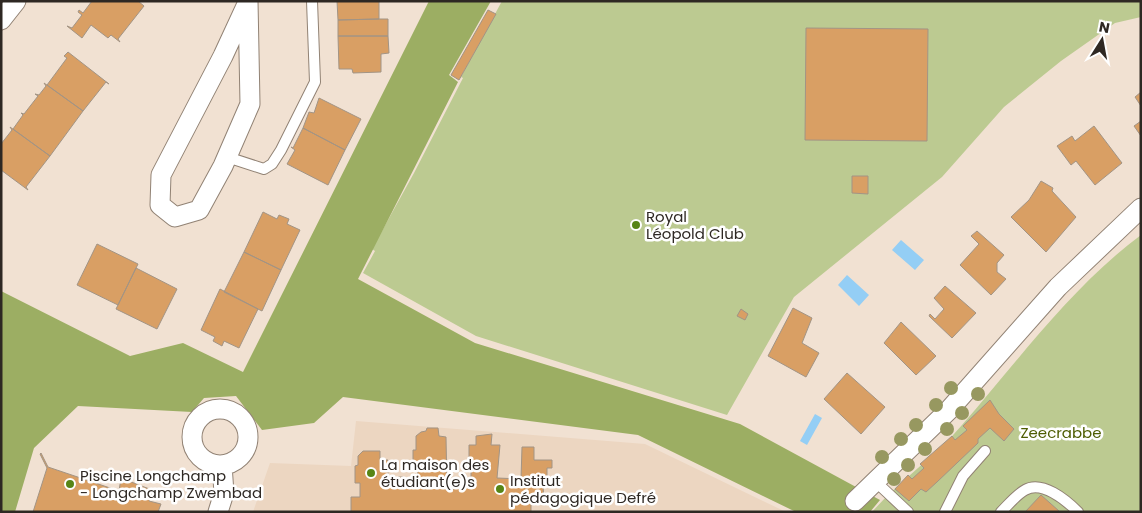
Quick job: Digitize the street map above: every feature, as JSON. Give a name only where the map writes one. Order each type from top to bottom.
[{"type":"street","points":[[1,20],[16,1]]},
{"type":"street","points":[[248,2],[250,104],[227,157],[199,210],[175,217],[160,205],[161,175],[223,56],[248,2]]},
{"type":"street","points":[[855,501],[949,410],[1058,287],[1141,208]]},
{"type":"street","points":[[218,512],[224,493],[222,465]]},
{"type":"lane","points":[[227,157],[264,168],[272,164],[281,150],[314,82],[312,1]]},
{"type":"lane","points":[[944,512],[963,476],[985,451]]},
{"type":"lane","points":[[876,481],[908,512]]},
{"type":"lane","points":[[1001,512],[1026,489],[1039,488],[1053,493],[1078,512]]},
{"type":"shaded area","name":"Institut pédagogique Defré","points":[[356,421],[645,444],[786,512],[253,512],[270,463],[351,466]]},
{"type":"green space","points":[[429,1],[491,1],[449,75],[458,82],[358,279],[475,343],[740,424],[880,500],[870,512],[796,512],[638,435],[343,397],[314,423],[262,430],[236,396],[204,398],[192,412],[78,406],[34,448],[15,512],[1,512],[1,291],[130,356],[183,343],[243,372]]},
{"type":"green space","name":"Royal Léopold Club","points":[[502,1],[1141,1],[1141,17],[1115,23],[1061,61],[1004,107],[942,177],[794,297],[727,415],[476,336],[363,273],[375,251],[372,249],[414,173],[463,78],[461,77]]},
{"type":"green space","name":"Zeecrabbe","points":[[1141,235],[1141,512],[872,512],[951,437],[1068,301],[1116,255]]},
{"type":"water","points":[[901,240],[924,260],[915,270],[892,250]]},
{"type":"water","points":[[847,275],[869,295],[859,306],[838,285]]},
{"type":"water","points":[[815,414],[822,418],[807,445],[800,441]]},
{"type":"building","points":[[92,1],[138,1],[144,6],[118,39],[120,42],[111,35],[108,38],[91,25],[82,38],[67,26],[72,28],[82,15],[78,12],[79,10],[83,13]]},
{"type":"building","points":[[337,1],[379,1],[379,19],[338,20]]},
{"type":"building","points":[[488,10],[496,14],[459,80],[451,75]]},
{"type":"building","points":[[388,19],[388,36],[338,36],[338,20]]},
{"type":"building","points":[[806,28],[928,29],[927,141],[805,140]]},
{"type":"building","points":[[338,36],[388,36],[389,53],[381,54],[381,72],[353,73],[352,69],[339,69]]},
{"type":"building","points":[[68,52],[109,84],[106,82],[83,111],[47,85],[67,58],[64,56]]},
{"type":"building","points":[[44,83],[83,111],[50,156],[13,129],[23,115],[21,113],[24,114],[38,96],[35,94],[39,95],[46,86]]},
{"type":"building","points":[[1141,92],[1141,106],[1135,97]]},
{"type":"building","points":[[319,98],[361,119],[345,150],[303,128],[309,112],[314,113]]},
{"type":"building","points":[[1141,121],[1141,136],[1134,126]]},
{"type":"building","points":[[1094,126],[1122,163],[1095,185],[1076,161],[1071,165],[1057,146],[1072,136],[1075,141]]},
{"type":"building","points":[[10,127],[50,156],[26,187],[28,190],[1,170],[1,144],[12,130]]},
{"type":"building","points":[[303,128],[345,150],[328,185],[287,164],[295,150],[291,147],[293,148]]},
{"type":"building","points":[[852,176],[868,176],[868,194],[852,193]]},
{"type":"building","points":[[1041,181],[1053,188],[1052,191],[1076,217],[1046,252],[1011,217],[1029,200]]},
{"type":"building","points":[[263,212],[277,219],[279,215],[289,219],[287,224],[300,230],[281,270],[244,252]]},
{"type":"building","points":[[977,231],[1004,255],[997,263],[997,272],[1006,279],[991,295],[960,265],[979,244],[971,236]]},
{"type":"building","points":[[97,244],[138,264],[118,305],[77,285]]},
{"type":"building","points":[[244,252],[281,270],[262,311],[224,292]]},
{"type":"building","points":[[136,268],[177,289],[157,329],[116,309]]},
{"type":"building","points":[[945,286],[976,313],[952,338],[929,316],[930,314],[935,319],[944,309],[934,298]]},
{"type":"building","points":[[220,289],[258,309],[239,348],[224,341],[222,346],[213,341],[215,337],[201,330]]},
{"type":"building","points":[[793,308],[812,318],[802,343],[819,353],[806,377],[768,356]]},
{"type":"building","points":[[741,309],[748,314],[745,320],[737,316]]},
{"type":"building","points":[[901,322],[936,356],[916,375],[884,343]]},
{"type":"building","points":[[847,373],[885,407],[861,434],[824,399]]},
{"type":"building","points":[[990,400],[999,414],[1014,429],[1004,441],[990,428],[978,439],[978,443],[926,492],[921,489],[909,501],[895,489],[908,475],[912,479],[924,468],[920,464],[952,436],[955,440],[967,430],[963,426]]},
{"type":"building","name":"La maison des étudiant(e)s","points":[[427,428],[438,428],[439,436],[446,437],[447,489],[455,489],[455,483],[474,483],[474,480],[471,480],[469,445],[476,445],[476,436],[492,434],[491,445],[500,445],[497,478],[521,479],[522,447],[534,447],[534,460],[552,460],[552,468],[547,468],[547,486],[543,486],[544,499],[531,497],[531,512],[351,512],[351,497],[360,497],[360,483],[355,483],[355,466],[358,465],[358,456],[363,451],[380,451],[380,460],[388,460],[388,483],[395,482],[398,477],[403,477],[405,480],[417,483],[418,468],[413,467],[413,450],[416,450],[416,436],[426,431]]},
{"type":"building","name":"Piscine Longchamp - Longchamp Zwembad","points":[[41,453],[48,467],[119,491],[121,478],[152,490],[154,489],[149,501],[161,504],[158,512],[33,512],[47,468]]},
{"type":"building","points":[[1041,495],[1059,511],[1059,512],[1025,512]]},
{"type":"place","name":"Royal Léopold Club","points":[[636,225]]},
{"type":"place","name":"La maison des étudiant(e)s","points":[[371,473]]},
{"type":"place","name":"Piscine Longchamp - Longchamp Zwembad","points":[[70,484]]},
{"type":"place","name":"Institut pédagogique Defré","points":[[500,489]]}]
